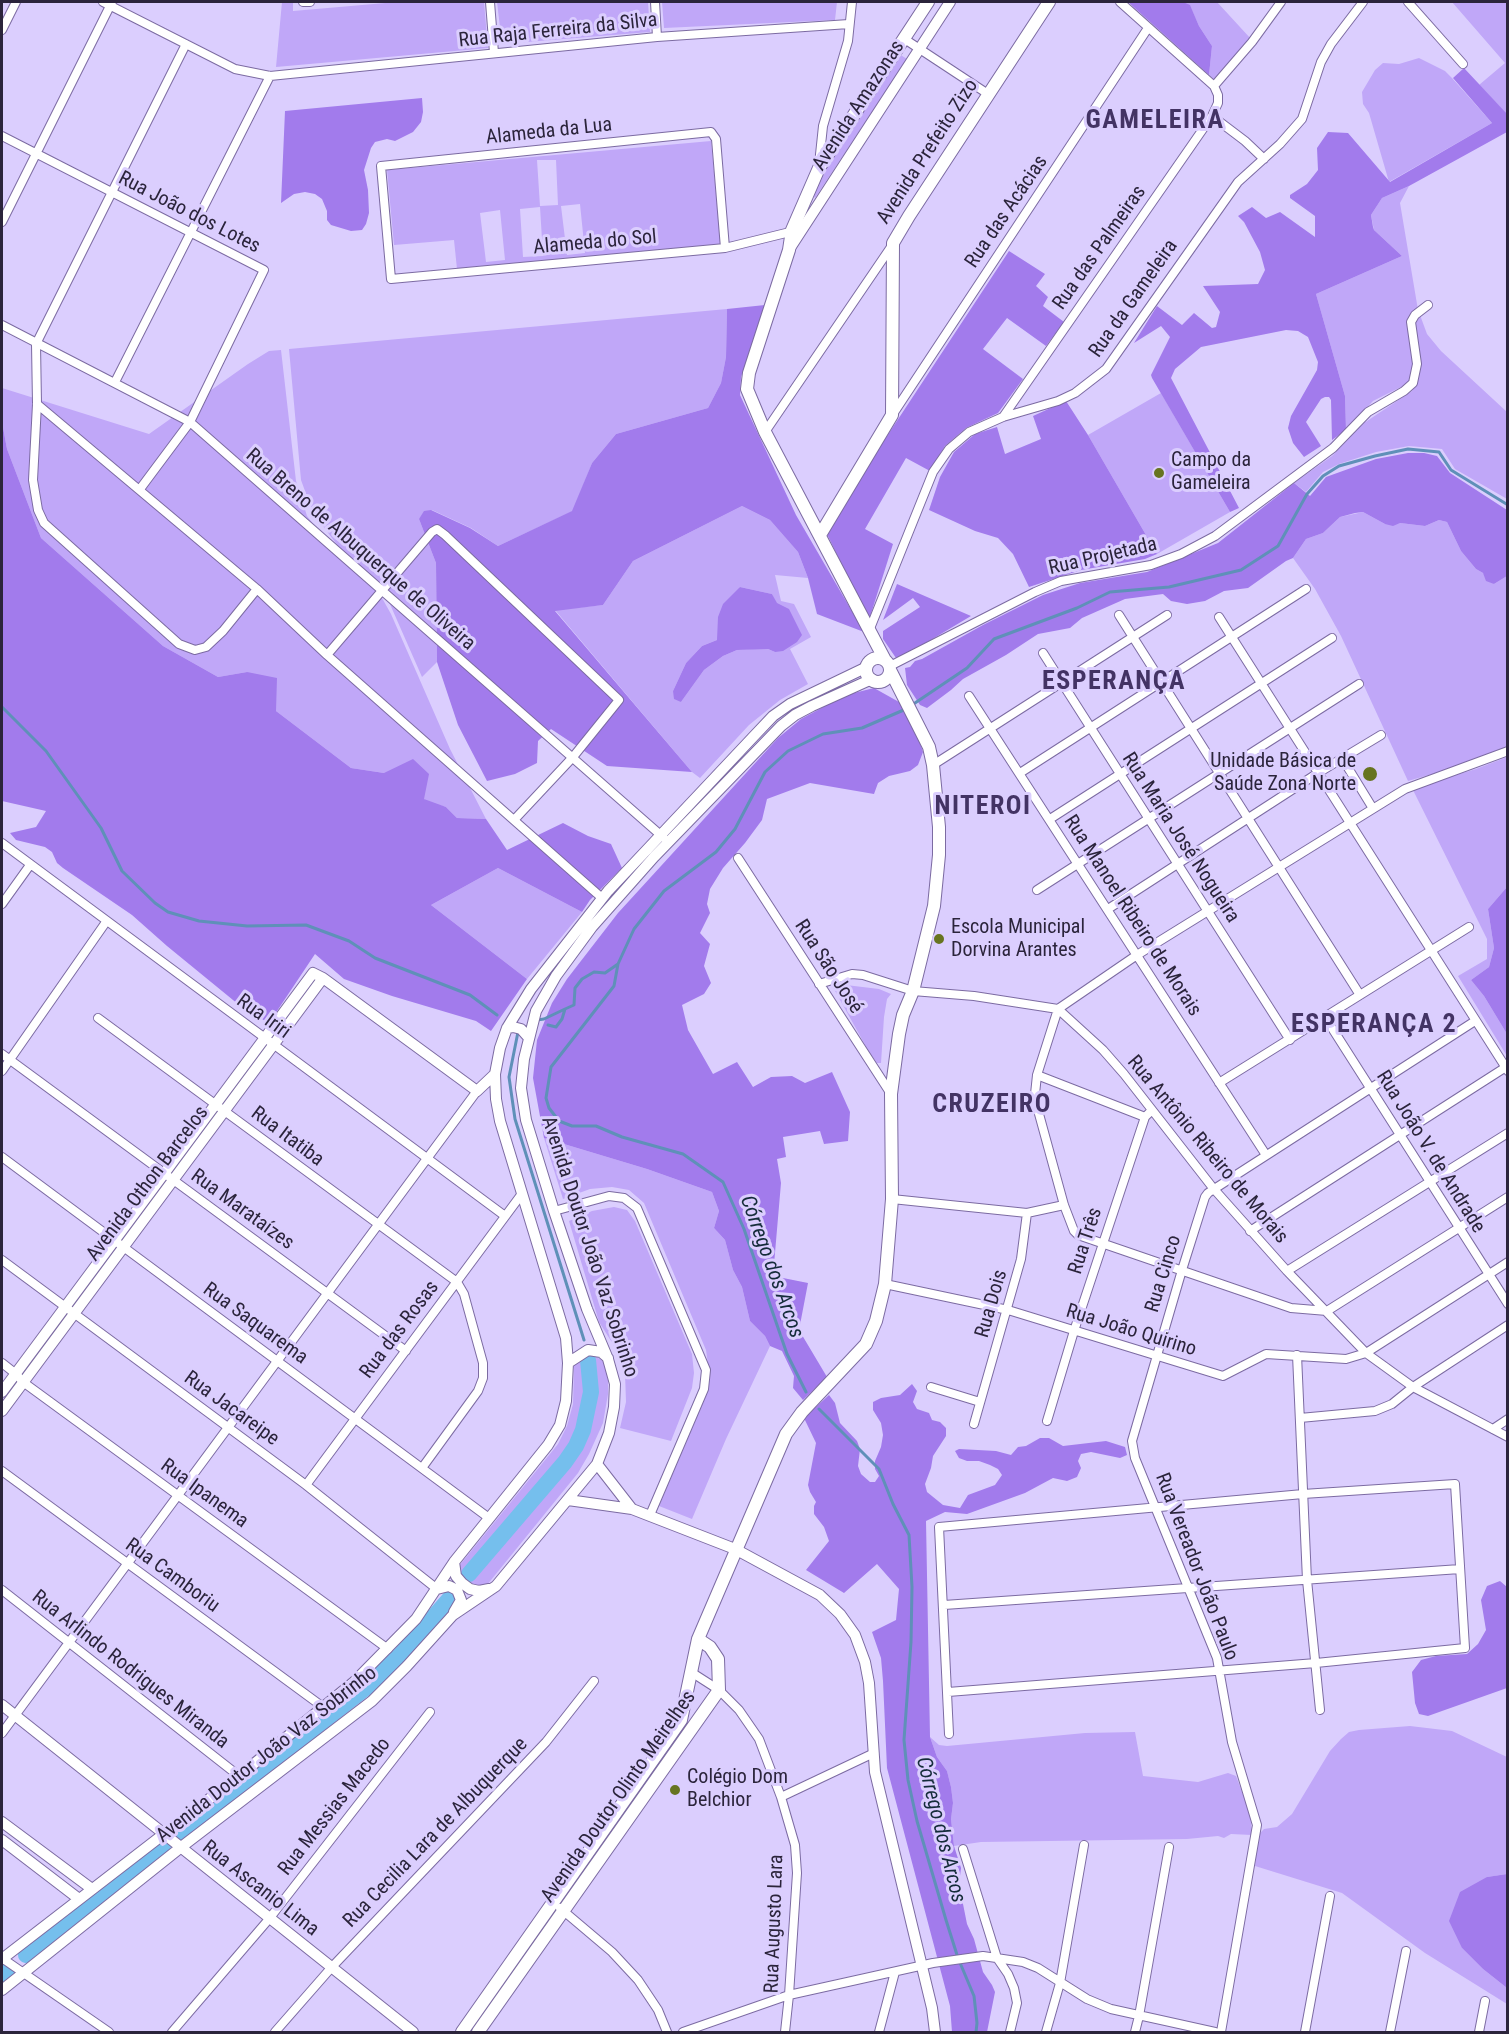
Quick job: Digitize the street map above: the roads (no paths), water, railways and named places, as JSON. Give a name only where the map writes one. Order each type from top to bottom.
[{"type":"main road","name":"Avenida Amazonas","points":[[796,231],[819,168],[928,2]]},
{"type":"main road","name":"Avenida Prefeito Zizo","points":[[892,415],[893,243],[1049,2]]},
{"type":"main road","points":[[698,1639],[786,1434],[802,1412],[866,1344],[876,1321],[885,1284],[892,1200],[891,1094],[899,1034],[912,991],[937,884],[939,827],[929,747],[765,432],[747,389],[796,231]]},
{"type":"main road","points":[[820,535],[892,415]]},
{"type":"main road","points":[[870,633],[867,674],[906,701]]},
{"type":"main road","points":[[868,665],[878,658],[888,666]]},
{"type":"main road","points":[[874,680],[885,679],[888,666]]},
{"type":"main road","name":"Avenida Doutor Olinto Meirelhes","points":[[462,2032],[681,1720],[698,1639],[710,1647],[718,1659],[719,1690],[478,2032]]},
{"type":"main road","points":[[613,1816],[625,1824]]},
{"type":"main road","points":[[499,1979],[510,1987]]},
{"type":"street","points":[[2,30],[16,2]]},
{"type":"street","points":[[304,2],[310,2]]},
{"type":"street","points":[[490,2],[494,53]]},
{"type":"street","points":[[655,2],[657,37]]},
{"type":"street","points":[[819,168],[823,126],[848,41],[852,2]]},
{"type":"street","name":"Avenida Amazonas","points":[[796,231],[950,2]]},
{"type":"street","points":[[1120,2],[1214,86],[1252,42],[1281,2]]},
{"type":"street","name":"Rua da Gameleira","points":[[870,633],[933,472],[949,449],[969,432],[1003,417],[1058,401],[1075,393],[1106,369],[1238,182],[1292,133],[1302,118],[1321,62],[1331,44],[1363,2]]},
{"type":"street","points":[[1408,2],[1463,64]]},
{"type":"street","points":[[2,222],[109,3]]},
{"type":"street","name":"Rua Raja Ferreira da Silva","points":[[109,3],[235,69],[270,76],[657,37],[849,24]]},
{"type":"street","name":"Rua das Acácias","points":[[892,415],[1148,28]]},
{"type":"street","points":[[903,38],[988,94]]},
{"type":"street","points":[[186,44],[36,344],[37,404],[33,480],[38,510],[44,523],[179,644],[195,650],[206,646],[223,631],[257,590]]},
{"type":"street","points":[[115,382],[270,76]]},
{"type":"street","name":"Rua das Palmeiras","points":[[1003,417],[1212,116],[1218,103],[1218,95],[1214,86]]},
{"type":"street","points":[[1212,116],[1264,159]]},
{"type":"street","name":"Alameda da Lua","points":[[391,279],[381,166],[706,132],[714,135],[716,139],[725,248]]},
{"type":"street","name":"Rua João dos Lotes","points":[[2,136],[264,270],[190,422],[140,489]]},
{"type":"street","name":"Alameda do Sol","points":[[391,279],[725,248],[796,231]]},
{"type":"street","points":[[765,432],[893,243]]},
{"type":"street","name":"Rua Projetada","points":[[888,666],[1061,581],[1151,565],[1181,554],[1215,536],[1333,448],[1368,412],[1404,391],[1413,383],[1417,364],[1411,322],[1415,315],[1428,305]]},
{"type":"street","name":"Rua Breno de Albuquerque de Oliveira","points":[[2,325],[190,422],[664,838]]},
{"type":"street","points":[[37,404],[257,590],[327,656],[602,898]]},
{"type":"street","points":[[327,656],[432,531],[437,529],[445,535],[619,700],[573,757],[514,820]]},
{"type":"street","points":[[1020,772],[1306,589]]},
{"type":"street","points":[[1119,615],[1360,995]]},
{"type":"street","points":[[933,765],[1167,615]]},
{"type":"street","points":[[1219,617],[1507,1069],[1250,1231]]},
{"type":"street","points":[[1050,819],[1260,682],[1332,638]]},
{"type":"street","name":"Rua Maria José Nogueira","points":[[1043,653],[1290,1040]]},
{"type":"street","name":"Avenida Doutor João Vaz Sobrinho","points":[[2,1990],[180,1848],[372,1701],[453,1615],[496,1586],[597,1464],[609,1433],[614,1407],[615,1384],[608,1359],[587,1309],[526,1120],[521,1088],[524,1059],[536,1011],[556,976],[592,927],[664,838],[773,716],[868,665]]},
{"type":"street","name":"Avenida Doutor João Vaz Sobrinho","points":[[2,1959],[239,1776],[354,1682],[416,1619],[454,1562],[548,1445],[560,1425],[566,1401],[568,1363],[566,1338],[500,1121],[495,1074],[507,1028],[531,989],[602,898],[781,726],[812,706],[874,680]]},
{"type":"street","points":[[1037,890],[1359,684]]},
{"type":"street","name":"Rua Manoel Ribeiro de Morais","points":[[969,696],[1266,1155]]},
{"type":"street","points":[[1108,909],[1248,817],[1381,735]]},
{"type":"street","points":[[1508,751],[1474,765],[1417,783],[1372,807],[1137,955],[1058,1009],[1037,1075],[1036,1103],[1064,1205],[1071,1226],[1078,1235],[1291,1308],[1328,1311],[1508,1197]]},
{"type":"street","points":[[1342,758],[1372,807]]},
{"type":"street","name":"Rua Iriri","points":[[2,843],[505,1216]]},
{"type":"street","name":"Rua São José","points":[[738,858],[891,1094]]},
{"type":"street","points":[[2,904],[30,865]]},
{"type":"street","points":[[2,1071],[106,922]]},
{"type":"street","points":[[1219,1083],[1468,927]]},
{"type":"street","name":"Avenida Othon Barcelos","points":[[2,1412],[19,1378],[220,1107],[264,1038],[313,973],[323,978],[273,1045],[220,1107]]},
{"type":"street","points":[[819,984],[852,974],[863,975],[912,991],[974,996],[1058,1009]]},
{"type":"street","points":[[323,978],[477,1091]]},
{"type":"street","name":"Rua Antônio Ribeiro de Morais","points":[[1058,1009],[1103,1050],[1250,1231],[1366,1353],[1413,1386],[1508,1437]]},
{"type":"street","name":"Rua João V. de Andrade","points":[[1325,1017],[1508,1304]]},
{"type":"street","name":"Rua Itatiba","points":[[98,1018],[457,1282]]},
{"type":"street","points":[[1213,1188],[1475,1021]]},
{"type":"street","points":[[507,1028],[521,1029],[529,1038]]},
{"type":"street","name":"Rua Marataízes","points":[[2,1054],[406,1351]]},
{"type":"street","points":[[2,1733],[477,1091],[495,1074]]},
{"type":"street","points":[[1037,1075],[1145,1117]]},
{"type":"street","name":"Rua Três","points":[[1047,1421],[1074,1331],[1145,1117],[1152,1110]]},
{"type":"street","points":[[1287,1271],[1508,1133]]},
{"type":"street","name":"Rua Saquarema","points":[[2,1157],[489,1518]]},
{"type":"street","name":"Rua Cinco","points":[[1132,1441],[1205,1197],[1213,1188]]},
{"type":"street","name":"Rua das Rosas","points":[[306,1485],[521,1195]]},
{"type":"street","points":[[554,1211],[609,1196],[624,1198],[637,1208],[706,1370],[704,1389],[650,1515]]},
{"type":"street","points":[[892,1200],[1027,1213],[1064,1205]]},
{"type":"street","name":"Rua Dois","points":[[974,1424],[1021,1259],[1027,1213]]},
{"type":"street","name":"Rua Jacareipe","points":[[2,1260],[306,1485],[437,1589]]},
{"type":"street","points":[[1366,1353],[1508,1262]]},
{"type":"street","points":[[422,1468],[478,1391],[483,1378],[483,1363],[464,1294],[457,1282]]},
{"type":"street","name":"Rua João Quirino","points":[[885,1284],[1008,1310],[1223,1376],[1266,1354],[1346,1359],[1366,1353]]},
{"type":"street","points":[[1300,1418],[1375,1411],[1392,1404],[1413,1386],[1508,1325]]},
{"type":"street","points":[[568,1363],[588,1350],[601,1352],[608,1359]]},
{"type":"street","points":[[1297,1355],[1307,1580],[1320,1710]]},
{"type":"street","name":"Rua Ipanema","points":[[2,1363],[178,1496],[388,1649]]},
{"type":"street","name":"Avenida Othon Barcelos","points":[[2,1392],[19,1378]]},
{"type":"street","points":[[931,1387],[980,1402]]},
{"type":"street","points":[[1492,1429],[1508,1419]]},
{"type":"street","name":"Rua Vereador João Paulo","points":[[1132,1441],[1135,1458],[1213,1646],[1220,1670],[1232,1742],[1257,1825],[1221,2032]]},
{"type":"street","points":[[597,1464],[632,1509]]},
{"type":"street","name":"Rua Camboriu","points":[[2,1471],[322,1707]]},
{"type":"street","points":[[948,1692],[1316,1664],[1465,1648],[1455,1484],[1303,1494],[939,1527],[949,1734]]},
{"type":"street","points":[[568,1500],[632,1509],[735,1549],[820,1595],[840,1614],[855,1635],[865,1662],[869,1683],[875,1772],[932,2008],[935,2032]]},
{"type":"street","points":[[454,1562],[456,1576],[470,1590],[487,1590],[496,1586]]},
{"type":"street","points":[[944,1605],[1460,1569]]},
{"type":"street","points":[[437,1589],[449,1586],[457,1590],[461,1600],[453,1615]]},
{"type":"street","name":"Rua Arlindo Rodrigues Miranda","points":[[2,1590],[239,1776]]},
{"type":"street","name":"Rua Augusto Lara","points":[[691,1672],[719,1690],[739,1710],[759,1739],[781,1797],[795,1845],[797,1873],[785,2032]]},
{"type":"street","name":"Rua Cecilia Lara de Albuquerque","points":[[275,2032],[331,1968],[546,1742],[594,1681]]},
{"type":"street","name":"Rua Ascanio Lima","points":[[2,1705],[164,1832],[180,1848],[268,1919],[413,2032]]},
{"type":"street","name":"Rua Messias Macedo","points":[[172,2032],[268,1919],[430,1712]]},
{"type":"street","points":[[781,1797],[874,1753]]},
{"type":"street","points":[[2,1822],[92,1889]]},
{"type":"street","points":[[2,1840],[79,1899]]},
{"type":"street","points":[[1046,2032],[1060,1983],[1084,1845]]},
{"type":"street","points":[[1135,2032],[1168,1847]]},
{"type":"street","points":[[963,1849],[997,1958],[1008,1974],[1017,2003],[1010,2032]]},
{"type":"street","points":[[1305,2032],[1330,1896]]},
{"type":"street","points":[[553,1902],[612,1952],[638,1980],[658,2010],[667,2032]]},
{"type":"street","points":[[1389,2032],[1406,1951]]},
{"type":"street","points":[[683,2032],[789,1995],[922,1966],[982,1956],[1023,1962],[1038,1968],[1087,1999],[1111,2009],[1215,2032]]},
{"type":"street","points":[[2,1959],[109,2032]]},
{"type":"street","points":[[879,2032],[895,1972]]},
{"type":"street","points":[[1479,2032],[1485,2001]]},
{"type":"waterway","name":"Córrego dos Arcos","points":[[912,705],[967,668],[994,639],[1077,608],[1110,592],[1169,587],[1241,570],[1278,546],[1307,494],[1323,476],[1339,466],[1408,449],[1439,452],[1451,470],[1508,505]]},
{"type":"waterway","points":[[2,707],[46,751],[101,828],[122,871],[155,903],[168,912],[199,921],[247,926],[306,925],[349,941],[375,958],[470,995],[497,1015]]},
{"type":"waterway","name":"Córrego dos Arcos","points":[[806,1392],[787,1354],[744,1229],[723,1182],[683,1154],[622,1137],[596,1126],[572,1126],[559,1121],[549,1108],[546,1098],[551,1067],[614,986],[618,964],[634,929],[664,891],[716,852],[735,829],[765,772],[788,751],[823,734],[862,728],[906,709]]},
{"type":"waterway","points":[[548,1025],[556,1027],[565,1009],[574,1005],[575,988],[582,979],[594,972],[605,973],[618,964]]},
{"type":"waterway","points":[[537,1020],[565,1009]]},
{"type":"waterway","points":[[518,1032],[509,1077],[515,1119],[584,1340]]},
{"type":"waterway","points":[[469,1574],[565,1462],[576,1446],[583,1430],[591,1392],[588,1360]]},
{"type":"waterway","name":"Córrego dos Arcos","points":[[819,1409],[879,1469],[909,1535],[912,1587],[911,1642],[904,1740],[908,1780],[917,1821],[946,1920],[958,1958],[974,1996],[976,2032]]},
{"type":"waterway","points":[[182,1832],[367,1687],[401,1654],[450,1598]]},
{"type":"waterway","points":[[26,1955],[163,1846]]},
{"type":"waterway","points":[[2,1975],[7,1971]]},
{"type":"place","name":"Campo da Gameleira","points":[[1159,473]]},
{"type":"place","name":"Unidade Básica de Saúde Zona Norte","points":[[1370,774]]},
{"type":"place","name":"Escola Municipal Dorvina Arantes","points":[[939,939]]},
{"type":"place","name":"Colégio Dom Belchior","points":[[675,1790]]},
{"type":"district","name":"GAMELEIRA","points":[[1155,121]]},
{"type":"district","name":"ESPERANÇA","points":[[1114,682]]},
{"type":"district","name":"NITEROI","points":[[983,807]]},
{"type":"district","name":"ESPERANÇA 2","points":[[1374,1025]]},
{"type":"district","name":"CRUZEIRO","points":[[992,1105]]}]
